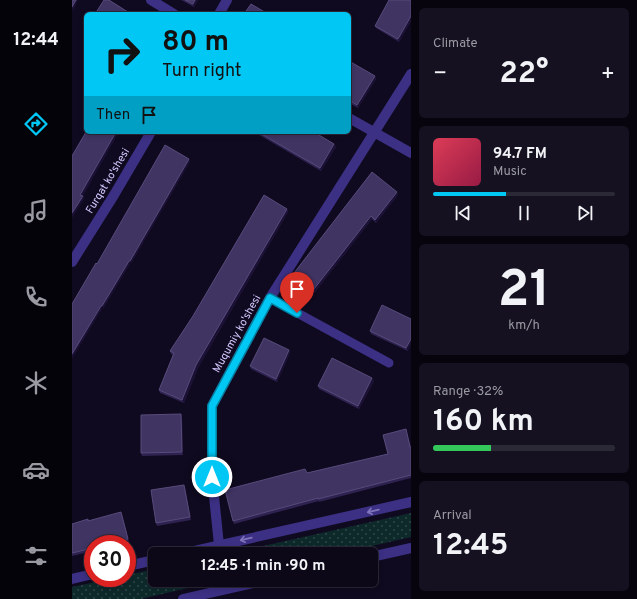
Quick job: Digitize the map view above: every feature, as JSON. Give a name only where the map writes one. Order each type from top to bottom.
[{"type":"street","points":[[151,0],[171,12]]},
{"type":"street","points":[[220,12],[227,0]]},
{"type":"street","name":"Muqumiy ko'shesi","points":[[219,545],[212,477],[212,406],[270,298],[411,74]]},
{"type":"street","points":[[351,119],[411,153]]},
{"type":"street","name":"Furqat ko'shesi","points":[[72,262],[150,134]]},
{"type":"street","points":[[211,547],[411,502]]},
{"type":"street","points":[[378,555],[411,548]]},
{"type":"street","points":[[136,564],[148,562]]},
{"type":"street","points":[[72,579],[84,576]]},
{"type":"street","points":[[183,599],[235,587]]},
{"type":"lane","points":[[270,298],[389,363]]},
{"type":"green space","points":[[411,513],[411,537],[367,547],[258,547]]},
{"type":"green space","points":[[148,570],[148,587],[192,587],[141,599],[72,599],[72,587],[84,584],[84,587],[136,587],[136,573]]},
{"type":"building","points":[[72,0],[76,0],[72,7]]},
{"type":"building","points":[[104,0],[109,0],[128,12],[96,12]]},
{"type":"building","points":[[185,0],[195,0],[193,4]]},
{"type":"building","points":[[389,0],[411,0],[411,16],[398,39],[375,26]]},
{"type":"building","points":[[251,4],[265,12],[245,12]]},
{"type":"building","points":[[351,62],[375,76],[357,105],[351,101]]},
{"type":"building","points":[[85,134],[115,134],[80,195],[83,196],[72,213],[72,156]]},
{"type":"building","points":[[261,134],[317,134],[334,144],[320,168]]},
{"type":"building","points":[[165,145],[189,159],[130,261],[72,354],[72,304],[96,263],[97,264]]},
{"type":"building","points":[[372,172],[397,192],[375,220],[371,216],[314,289],[294,273]]},
{"type":"building","points":[[264,195],[287,209],[196,365],[182,400],[159,390],[174,353],[170,351],[193,316]]},
{"type":"building","points":[[382,305],[411,319],[411,339],[406,348],[370,331]]},
{"type":"building","points":[[264,338],[289,350],[276,379],[250,366]]},
{"type":"building","points":[[332,358],[372,378],[358,406],[318,386]]},
{"type":"building","points":[[181,414],[182,452],[141,453],[141,415]]},
{"type":"building","points":[[406,429],[411,447],[411,475],[233,521],[225,490],[305,469],[307,473],[388,454],[383,435]]},
{"type":"building","points":[[184,485],[190,517],[156,523],[151,490]]},
{"type":"building","points":[[121,512],[127,535],[84,535],[84,550],[72,553],[72,524],[88,519],[88,521]]},
{"type":"route","points":[[212,477],[212,406],[270,298],[297,313]]}]
